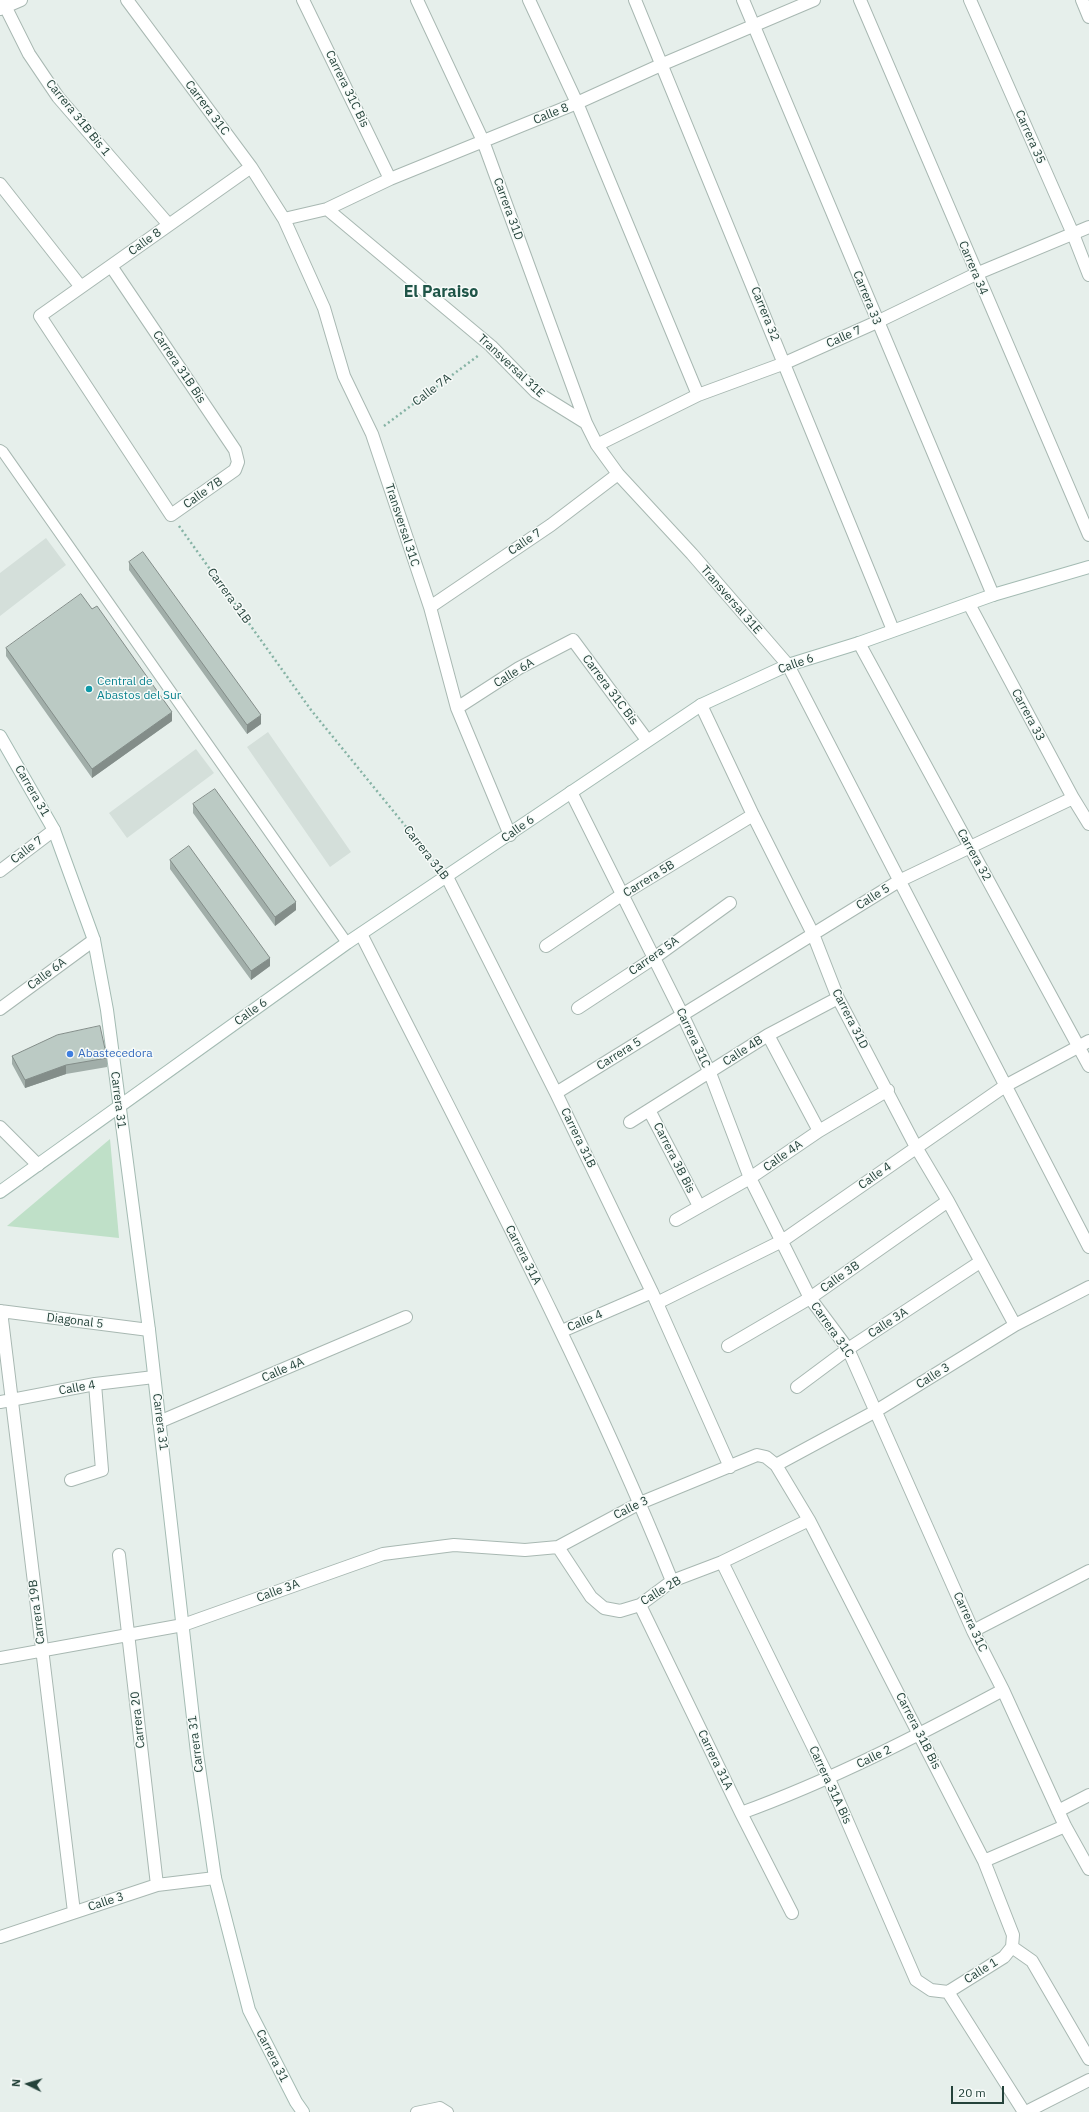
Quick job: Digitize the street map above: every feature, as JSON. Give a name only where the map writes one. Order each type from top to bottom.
[{"type":"street","points":[[2,5],[21,0]]},
{"type":"street","name":"Carrera 31C","points":[[127,0],[251,168],[284,219]]},
{"type":"street","name":"Carrera 31C Bis","points":[[303,0],[390,179]]},
{"type":"street","name":"Carrera 31D","points":[[417,0],[483,141],[586,423]]},
{"type":"street","points":[[529,0],[578,103],[698,395]]},
{"type":"street","name":"Carrera 32","points":[[635,0],[663,64],[893,630]]},
{"type":"street","name":"Carrera 33","points":[[743,0],[755,25],[877,322],[992,595]]},
{"type":"street","name":"Calle 8","points":[[284,219],[327,209],[390,179],[578,103],[663,64],[814,0]]},
{"type":"street","name":"Carrera 34","points":[[860,0],[1089,535]]},
{"type":"street","name":"Carrera 35","points":[[970,0],[1073,234],[1089,275]]},
{"type":"street","points":[[1082,0],[1089,18]]},
{"type":"street","name":"Carrera 31B Bis 1","points":[[2,5],[29,54],[58,97],[169,225]]},
{"type":"street","name":"Calle 8","points":[[171,515],[40,316],[251,168]]},
{"type":"street","points":[[0,184],[81,287]]},
{"type":"street","name":"Transversal 31E","points":[[327,209],[491,346],[536,392],[586,423],[598,445],[618,474],[692,554],[788,665]]},
{"type":"street","name":"Transversal 31C","points":[[284,219],[324,308],[344,376],[372,434],[430,607],[457,708],[510,835]]},
{"type":"street","name":"Calle 7","points":[[598,445],[698,395],[784,363],[877,322],[976,274],[1089,227]]},
{"type":"street","name":"Carrera 31B Bis","points":[[111,266],[235,450],[238,462],[235,470]]},
{"type":"street","name":"Calle 7B","points":[[171,515],[235,470]]},
{"type":"street","name":"Calle 7","points":[[430,607],[551,525],[618,474]]},
{"type":"street","name":"Calle 6","points":[[0,1192],[347,943],[510,835],[647,740],[701,705],[788,665],[859,643],[992,595],[1089,566]]},
{"type":"street","name":"Carrera 33","points":[[969,604],[1073,798],[1089,824]]},
{"type":"street","name":"Carrera 31C Bis","points":[[572,640],[647,740]]},
{"type":"street","name":"Calle 6A","points":[[457,708],[520,668],[572,640]]},
{"type":"street","name":"Carrera 32","points":[[859,643],[970,848],[1084,1043],[1089,1066]]},
{"type":"street","points":[[788,665],[1089,1247]]},
{"type":"street","name":"Carrera 31D","points":[[701,705],[753,815],[813,934],[838,998],[888,1090],[916,1147],[948,1201],[1015,1325]]},
{"type":"street","name":"Carrera 31","points":[[1,742],[54,830],[94,940],[107,1010],[150,1330],[154,1377],[197,1753],[215,1878],[249,2010],[296,2102],[303,2112]]},
{"type":"street","name":"Carrera 31C","points":[[571,792],[623,894],[710,1073],[750,1178],[810,1298],[848,1349],[973,1631],[1003,1690],[1058,1811],[1089,1869]]},
{"type":"street","name":"Calle 5","points":[[682,1014],[899,882],[1073,798]]},
{"type":"street","name":"Carrera 5B","points":[[546,946],[623,894],[753,815]]},
{"type":"street","name":"Calle 7","points":[[0,871],[54,830]]},
{"type":"street","name":"Carrera 31B","points":[[447,877],[556,1093],[652,1292],[730,1467]]},
{"type":"street","name":"Carrera 5A","points":[[578,1008],[654,958],[730,903]]},
{"type":"street","name":"Carrera 31A","points":[[361,934],[562,1331],[640,1503],[672,1582]]},
{"type":"street","name":"Calle 6A","points":[[0,1009],[94,940]]},
{"type":"street","name":"Calle 4B","points":[[630,1122],[710,1073],[768,1035],[838,998]]},
{"type":"street","name":"Carrera 5","points":[[556,1093],[682,1014]]},
{"type":"street","points":[[768,1035],[819,1131]]},
{"type":"street","name":"Calle 4","points":[[657,1303],[782,1241],[1005,1086],[1084,1043]]},
{"type":"street","name":"Calle 4A","points":[[676,1220],[750,1178],[819,1131],[888,1090]]},
{"type":"street","name":"Carrera 3B Bis","points":[[649,1110],[699,1206]]},
{"type":"street","points":[[0,1127],[38,1165]]},
{"type":"street","name":"Calle 3B","points":[[728,1346],[810,1298],[948,1201]]},
{"type":"street","name":"Calle 3A","points":[[797,1387],[848,1349],[980,1262]]},
{"type":"street","name":"Calle 3","points":[[558,1547],[640,1503],[757,1456],[766,1457],[776,1464],[876,1411],[1015,1325],[1089,1286]]},
{"type":"street","name":"Calle 4","points":[[562,1331],[652,1292]]},
{"type":"street","name":"Diagonal 5","points":[[0,1311],[150,1330]]},
{"type":"street","name":"Carrera 19B","points":[[0,1311],[6,1401],[42,1651],[74,1912]]},
{"type":"street","name":"Calle 4A","points":[[159,1422],[406,1317]]},
{"type":"street","name":"Calle 4","points":[[6,1401],[95,1384],[154,1377]]},
{"type":"street","points":[[71,1480],[102,1470],[95,1384]]},
{"type":"street","name":"Carrera 31B Bis","points":[[776,1464],[809,1520],[984,1861],[1013,1935],[1012,1947]]},
{"type":"street","name":"Calle 2B","points":[[558,1547],[591,1597],[604,1608],[620,1611],[640,1605],[672,1582],[722,1562],[809,1520]]},
{"type":"street","name":"Calle 3A","points":[[0,1658],[129,1636],[183,1625],[383,1554],[454,1545],[525,1550],[558,1547]]},
{"type":"street","name":"Carrera 20","points":[[119,1555],[157,1885]]},
{"type":"street","name":"Carrera 31A Bis","points":[[722,1562],[829,1779],[916,1980],[931,1990],[948,1992]]},
{"type":"street","points":[[973,1631],[1089,1571]]},
{"type":"street","name":"Carrera 31A","points":[[640,1605],[741,1813],[792,1913]]},
{"type":"street","name":"Calle 2","points":[[741,1813],[829,1779],[920,1735],[1003,1690]]},
{"type":"street","points":[[1058,1811],[1089,1796]]},
{"type":"street","points":[[984,1861],[1066,1826]]},
{"type":"street","name":"Calle 3","points":[[0,1937],[157,1885],[215,1878]]},
{"type":"street","points":[[1012,1947],[1032,1961],[1089,2059]]},
{"type":"street","name":"Calle 1","points":[[948,1992],[1004,1957],[1012,1947]]},
{"type":"street","points":[[948,1992],[1025,2112],[1089,2080]]},
{"type":"lane","points":[[0,450],[8,458],[347,943]]},
{"type":"lane","points":[[416,2112],[440,2107],[448,2112]]},
{"type":"path","name":"Calle 7A","points":[[372,434],[491,346]]},
{"type":"path","name":"Carrera 31B","points":[[171,515],[311,710],[447,877]]},
{"type":"shaded area","points":[[46,538],[66,565],[0,616],[0,573]]},
{"type":"shaded area","points":[[268,732],[351,852],[330,867],[247,747]]},
{"type":"shaded area","points":[[196,749],[214,773],[127,838],[109,813]]},
{"type":"green space","points":[[110,1139],[119,1238],[7,1226]]},
{"type":"building","points":[[143,552],[261,715],[247,725],[129,562]]},
{"type":"building","name":"Central de Abastos del Sur","points":[[81,594],[92,609],[97,606],[172,712],[92,769],[6,648]]},
{"type":"building","points":[[215,789],[296,902],[275,917],[193,804]]},
{"type":"building","points":[[189,846],[270,958],[251,971],[170,860]]},
{"type":"building","name":"Abastecedora","points":[[100,1026],[107,1058],[66,1065],[25,1080],[12,1056],[57,1035]]},
{"type":"place","name":"Central de Abastos del Sur","points":[[89,689]]},
{"type":"place","name":"Abastecedora","points":[[70,1054]]},
{"type":"district","name":"El Paraiso","points":[[441,292]]}]
